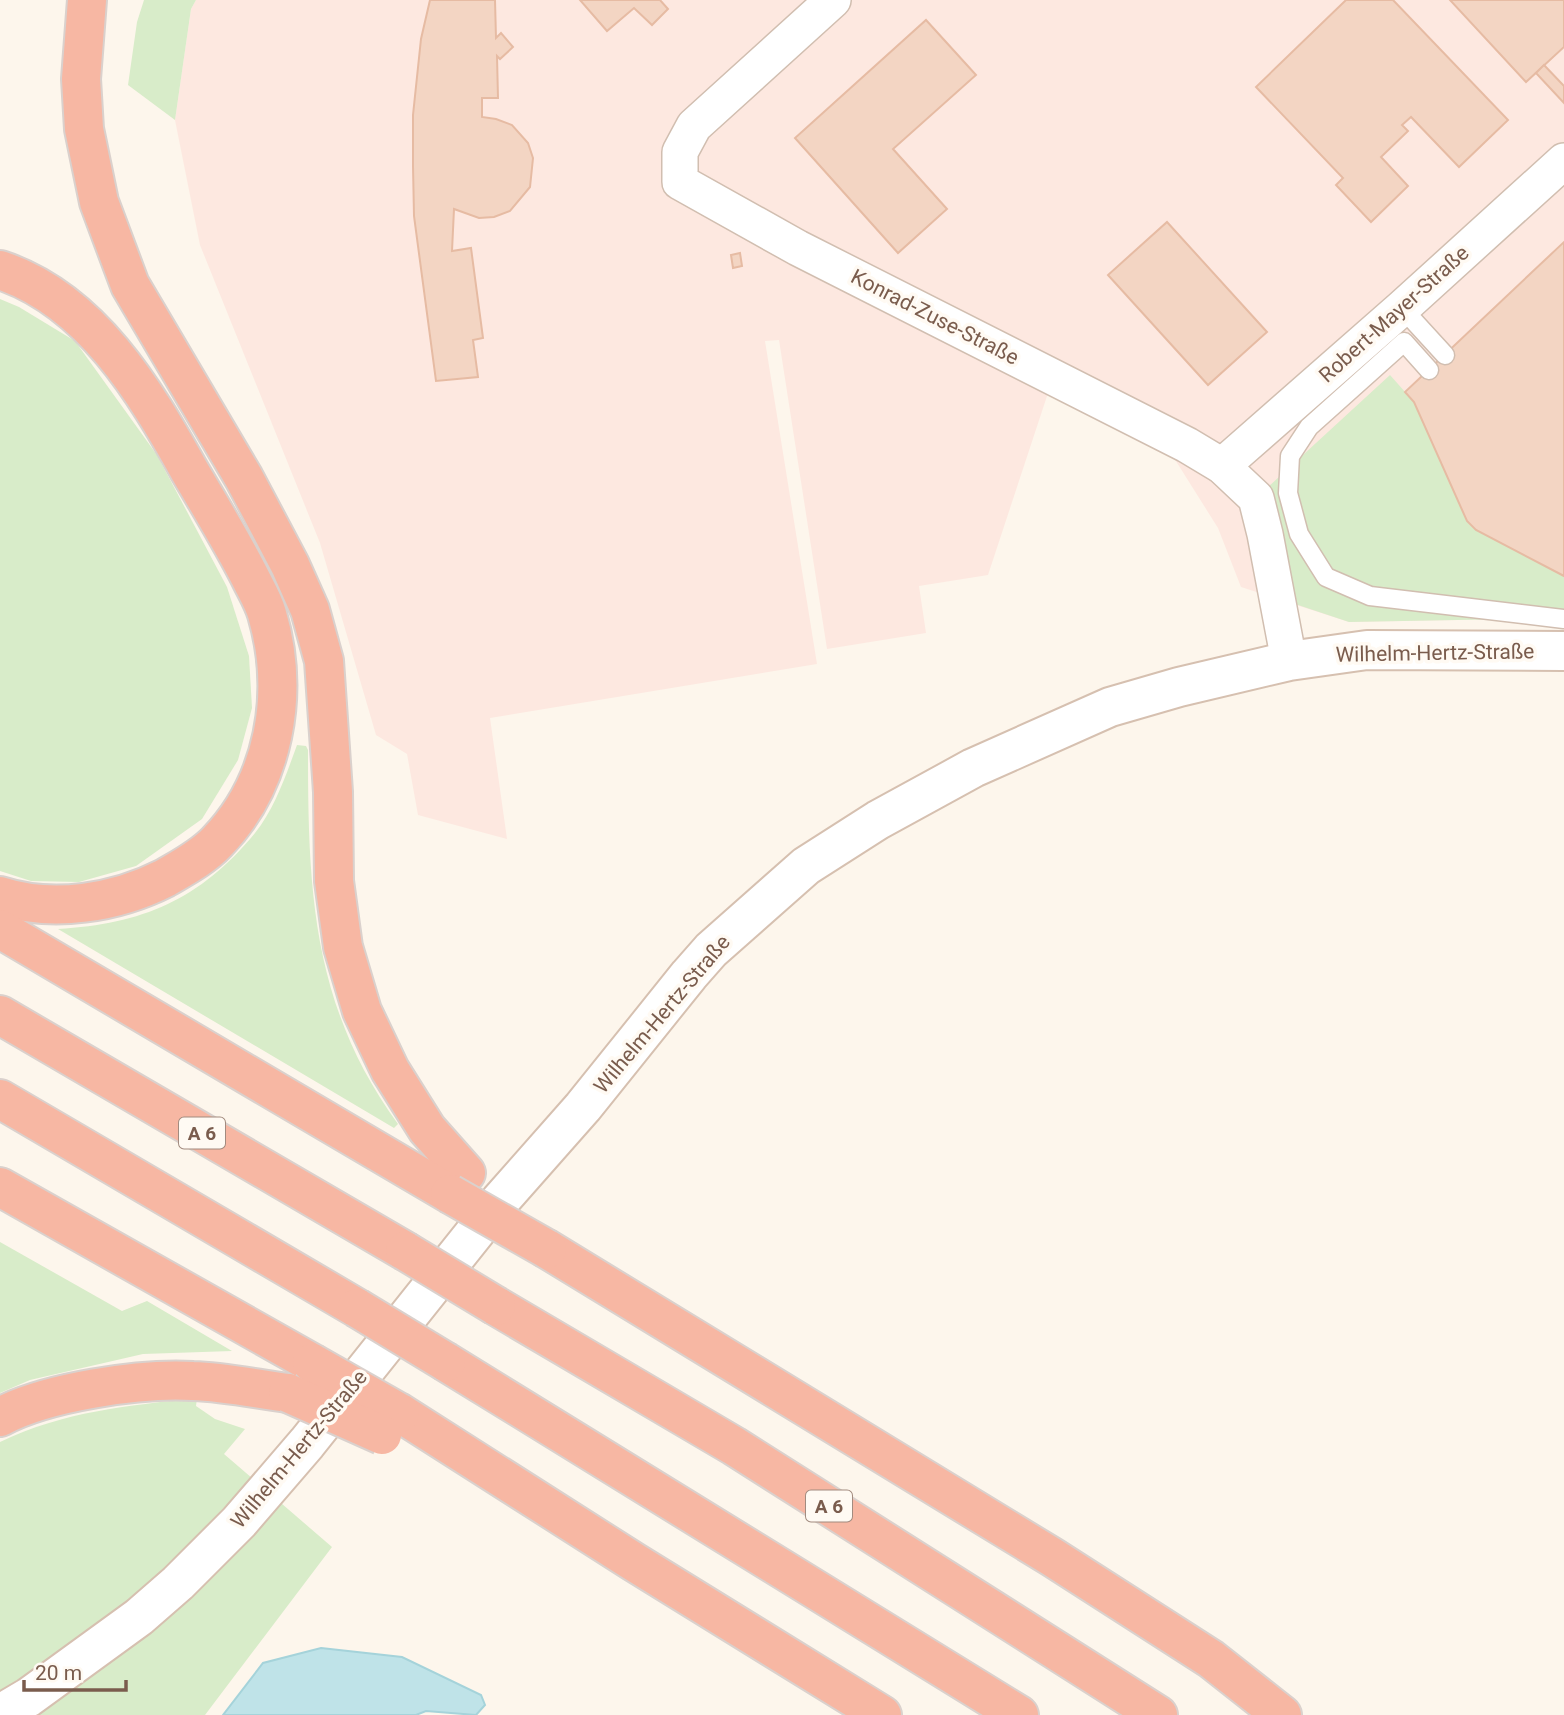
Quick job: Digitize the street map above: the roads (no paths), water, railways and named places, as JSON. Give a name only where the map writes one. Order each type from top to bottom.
[{"type":"highway","points":[[86,0],[81,79],[83,129],[99,202],[130,285],[244,478],[290,565],[310,610],[324,661],[333,792],[334,881],[343,947],[362,1011],[390,1070],[458,1184]]},
{"type":"highway","points":[[0,271],[44,291],[83,320],[114,355],[155,410],[267,612],[278,685],[275,730],[263,768],[246,804],[217,843],[181,869],[143,889],[99,900],[60,904],[14,900],[0,896]]},
{"type":"highway","points":[[0,929],[458,1184],[547,1249],[1052,1557],[1211,1659],[1282,1715]]},
{"type":"highway","name":"A 6","points":[[0,1015],[734,1446],[1158,1715]]},
{"type":"highway","points":[[0,1099],[357,1308],[1019,1715]]},
{"type":"highway","points":[[0,1186],[312,1363],[391,1424]]},
{"type":"highway","points":[[0,1417],[20,1406],[111,1385],[192,1381],[288,1393],[391,1424],[470,1458],[882,1715]]},
{"type":"main road","name":"Wilhelm-Hertz-Straße","points":[[0,1714],[29,1697],[139,1617],[240,1522],[307,1443],[500,1201],[583,1107],[689,975],[721,942],[806,866],[878,820],[973,768],[1110,707],[1239,671],[1367,650],[1564,651]]},
{"type":"street","name":"Konrad-Zuse-Straße","points":[[833,0],[694,126],[680,152],[680,182],[798,248],[1187,445],[1222,466],[1256,498],[1289,661]]},
{"type":"street","name":"Robert-Mayer-Straße","points":[[1222,466],[1402,308],[1564,160]]},
{"type":"lane","points":[[1402,308],[1445,355]]},
{"type":"lane","points":[[1429,370],[1404,342],[1309,428],[1290,456],[1288,493],[1299,534],[1326,578],[1370,596],[1564,619]]},
{"type":"water","points":[[321,1648],[402,1657],[481,1695],[485,1705],[476,1715],[426,1711],[416,1715],[223,1715],[263,1663]]}]
